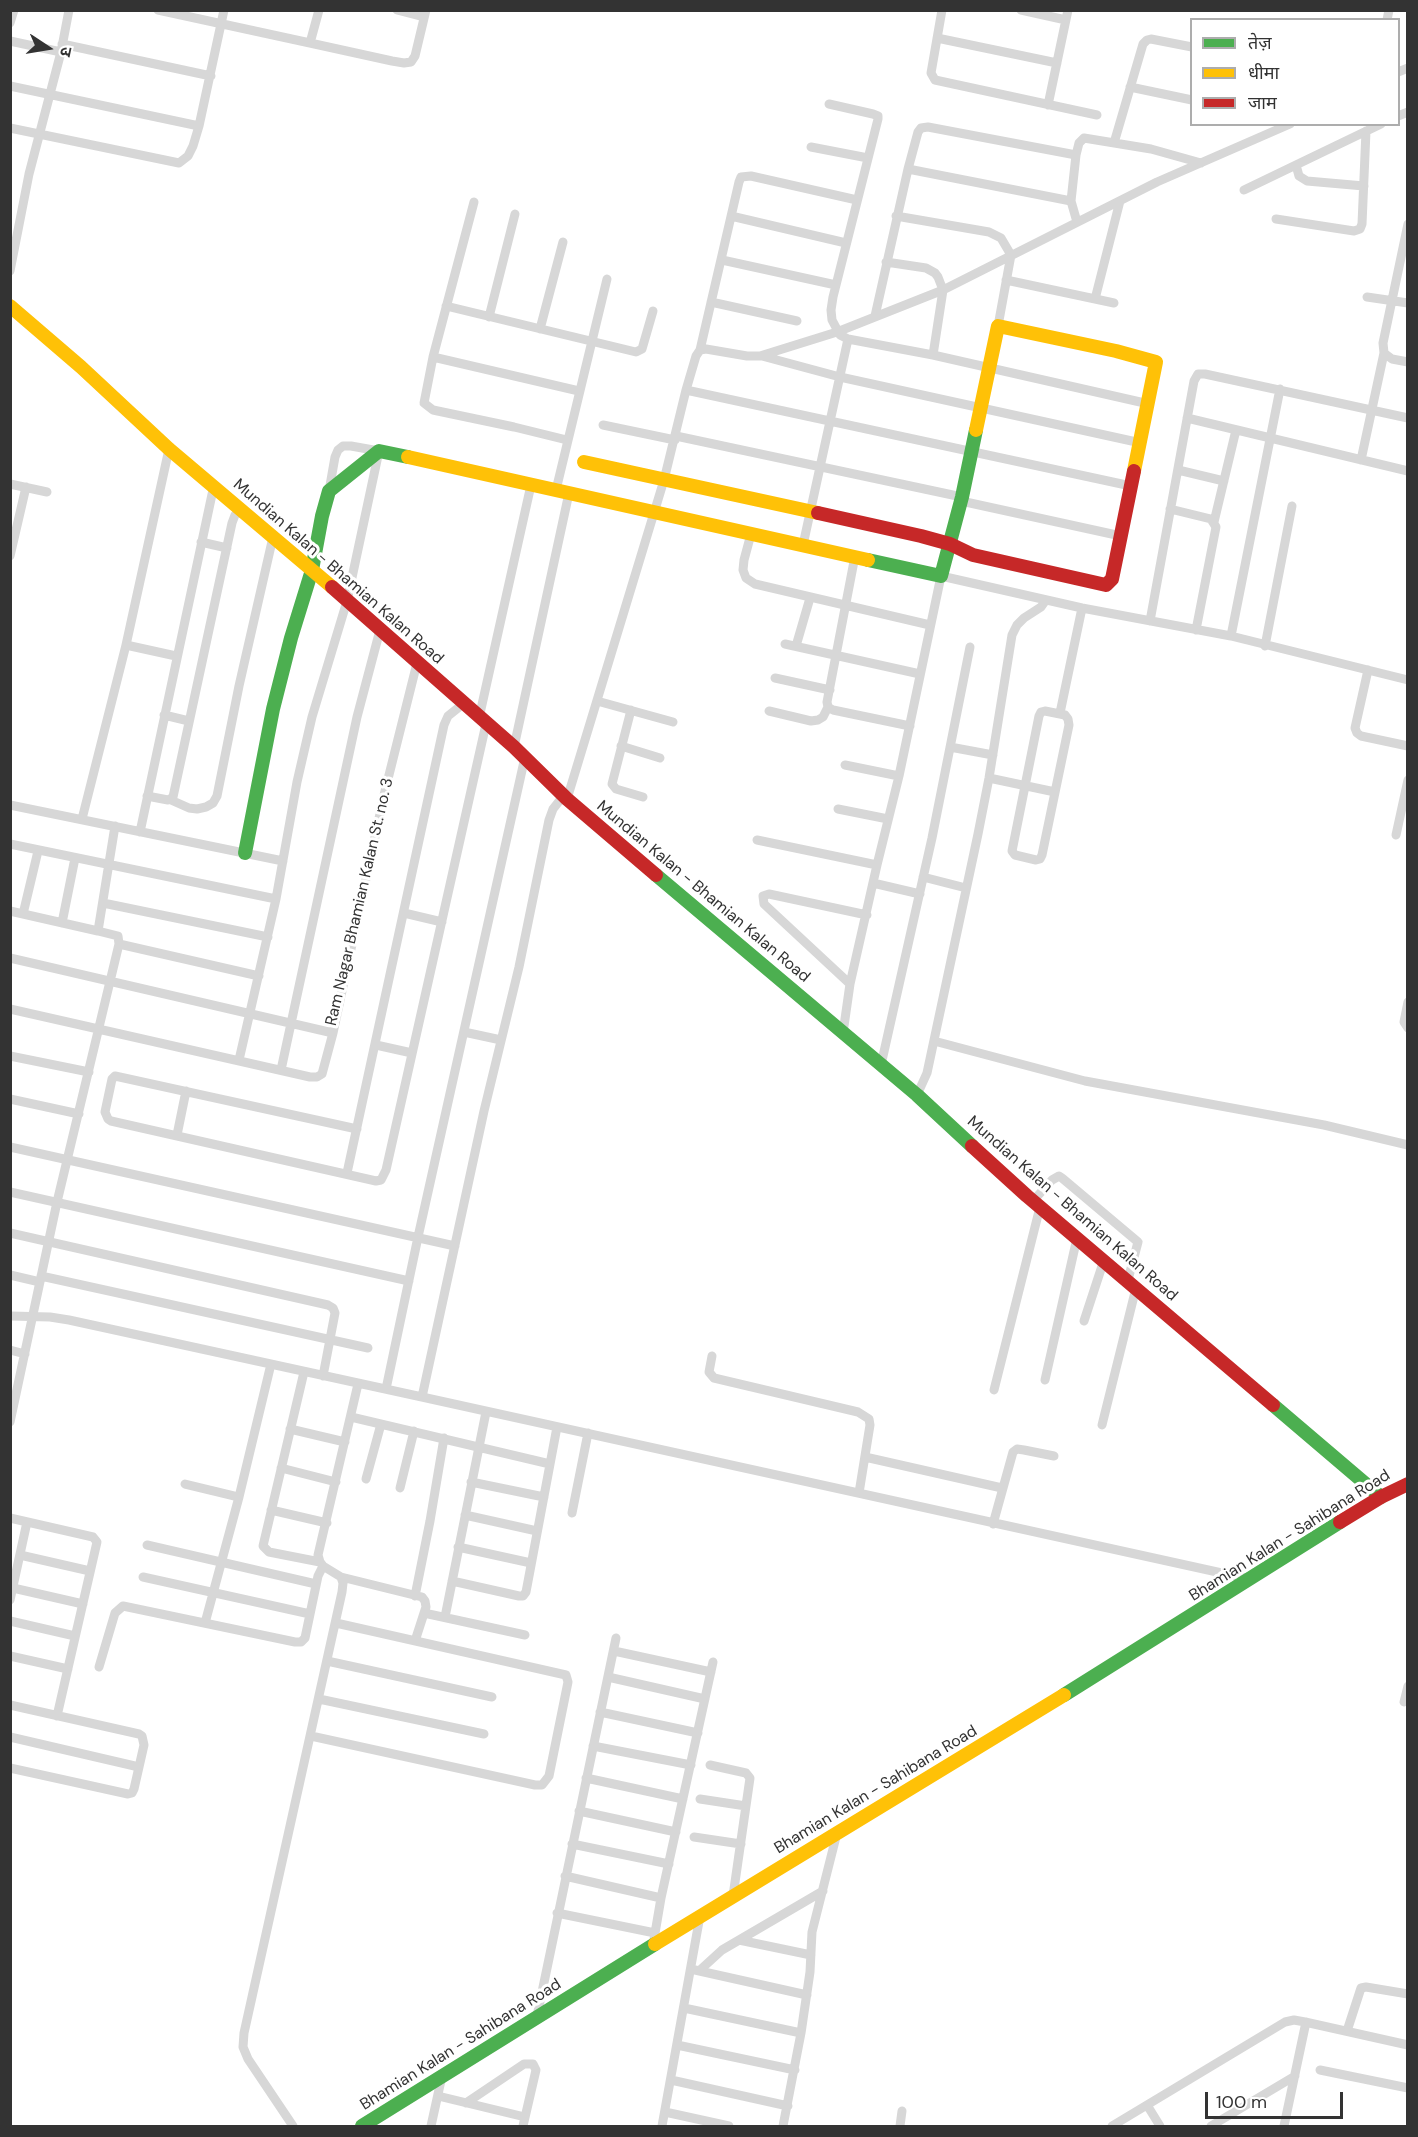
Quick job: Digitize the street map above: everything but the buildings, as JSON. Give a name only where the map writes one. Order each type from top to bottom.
[{"type":"street","points":[[10,23],[14,10]]},
{"type":"street","points":[[10,271],[39,134],[69,10]]},
{"type":"street","points":[[158,10],[392,61],[411,62],[415,56],[425,14],[397,10]]},
{"type":"street","points":[[10,128],[178,163],[188,156],[193,146],[225,10]]},
{"type":"street","points":[[310,43],[319,10]]},
{"type":"street","points":[[942,10],[931,73],[935,80],[1097,115]]},
{"type":"street","points":[[1021,10],[1067,15],[1048,105]]},
{"type":"street","points":[[937,38],[1057,63]]},
{"type":"street","points":[[1114,143],[1143,44],[1147,40],[1190,47]]},
{"type":"street","points":[[10,41],[61,48],[211,76]]},
{"type":"street","points":[[10,86],[199,126]]},
{"type":"street","points":[[1130,87],[1190,100]]},
{"type":"street","points":[[829,104],[878,116],[831,310],[837,332],[848,339],[933,355],[1149,404]]},
{"type":"street","points":[[760,356],[837,332],[943,290],[1120,201],[1285,126]]},
{"type":"street","points":[[1244,190],[1377,126]]},
{"type":"street","points":[[875,316],[908,169],[918,132],[924,127],[1076,154]]},
{"type":"street","points":[[1276,219],[1354,231],[1360,229],[1366,132]]},
{"type":"street","points":[[1077,222],[1071,201],[1076,154],[1079,143],[1084,138],[1151,149],[1201,163]]},
{"type":"street","points":[[811,147],[868,158]]},
{"type":"street","points":[[1296,165],[1299,176],[1307,181],[1364,186]]},
{"type":"street","points":[[908,169],[1071,201]]},
{"type":"street","points":[[422,1397],[484,1111],[519,967],[549,820],[553,809],[566,797],[664,480],[686,390],[700,350],[739,182],[741,177],[746,176],[857,200]]},
{"type":"street","points":[[1095,299],[1120,201]]},
{"type":"street","points":[[474,202],[433,357],[424,403],[428,407],[567,440]]},
{"type":"street","points":[[489,317],[515,214]]},
{"type":"street","points":[[730,216],[846,243]]},
{"type":"street","points":[[843,1033],[850,984],[867,915],[876,865],[899,776],[941,576],[962,499],[1011,255],[1001,238],[989,232],[896,216]]},
{"type":"street","points":[[1361,460],[1384,353],[1383,343],[1407,224]]},
{"type":"street","points":[[540,329],[563,242]]},
{"type":"street","points":[[722,260],[836,285]]},
{"type":"street","points":[[886,262],[931,270],[938,277],[943,290],[933,355]]},
{"type":"street","points":[[514,747],[562,491],[567,440],[607,279]]},
{"type":"street","points":[[1006,280],[1114,303]]},
{"type":"street","points":[[1367,297],[1407,303]]},
{"type":"street","points":[[711,302],[797,321]]},
{"type":"street","name":"Mundian Kalan - Bhamian Kalan Road","points":[[10,306],[73,360],[169,449],[243,510],[514,747],[566,797],[917,1095],[1036,1204],[1381,1497]]},
{"type":"street","points":[[446,306],[639,352],[642,349],[653,311]]},
{"type":"street","points":[[584,462],[810,511],[950,544],[973,555],[1106,585],[1112,579],[1157,366],[1154,360],[998,326]]},
{"type":"street","points":[[803,545],[848,339]]},
{"type":"street","points":[[700,350],[760,356],[840,377],[1141,442]]},
{"type":"street","points":[[1384,353],[1392,359],[1407,362]]},
{"type":"street","points":[[433,357],[579,391]]},
{"type":"street","points":[[1150,621],[1194,381],[1198,374],[1280,389],[1407,418]]},
{"type":"street","points":[[1231,636],[1280,389]]},
{"type":"street","points":[[686,390],[1131,486]]},
{"type":"street","points":[[1187,418],[1407,471]]},
{"type":"street","points":[[603,425],[820,465],[1121,536]]},
{"type":"street","points":[[1196,630],[1215,527],[1214,522],[1236,430]]},
{"type":"street","points":[[245,853],[273,709],[291,638],[312,570],[335,457],[338,450],[344,446],[380,451],[655,510],[751,534],[1082,608],[1231,636],[1407,680]]},
{"type":"street","points":[[82,819],[126,645],[169,449]]},
{"type":"street","points":[[329,491],[380,451]]},
{"type":"street","points":[[239,1060],[268,937],[297,782],[312,717],[347,601],[380,451]]},
{"type":"street","points":[[1178,470],[1224,481]]},
{"type":"street","points":[[10,484],[47,492]]},
{"type":"street","points":[[140,832],[214,485]]},
{"type":"street","points":[[357,1129],[118,1076],[112,1079],[105,1112],[108,1119],[177,1135],[376,1180],[381,1180],[384,1176],[442,922],[531,485]]},
{"type":"street","points":[[10,556],[26,487]]},
{"type":"street","points":[[1265,646],[1292,506]]},
{"type":"street","points":[[1170,509],[1211,519],[1214,522]]},
{"type":"street","points":[[171,800],[235,515],[243,510]]},
{"type":"street","points":[[751,534],[743,570],[746,578],[755,584],[930,625]]},
{"type":"street","points":[[147,796],[171,800],[197,809],[206,807],[217,796],[238,686],[273,537]]},
{"type":"street","points":[[201,542],[227,548]]},
{"type":"street","points":[[770,711],[811,721],[823,717],[828,707],[855,556]]},
{"type":"street","points":[[796,646],[810,598]]},
{"type":"street","points":[[917,1095],[927,1073],[989,778],[1012,635],[1017,625],[1041,607],[1046,600]]},
{"type":"street","points":[[1060,713],[1082,608]]},
{"type":"street","points":[[281,1070],[350,749],[380,630]]},
{"type":"street","points":[[785,644],[920,674]]},
{"type":"street","points":[[126,645],[177,656]]},
{"type":"street","points":[[881,1065],[920,894],[970,646]]},
{"type":"street","name":"Ram Nagar Bhamian Kalan St. no. 3","points":[[10,958],[333,1033],[384,795],[417,663]]},
{"type":"street","points":[[1368,670],[1355,728],[1357,733],[1361,736],[1407,746]]},
{"type":"street","points":[[775,678],[830,690]]},
{"type":"street","points":[[597,700],[673,722]]},
{"type":"street","points":[[347,1173],[444,725],[448,716],[463,704]]},
{"type":"street","points":[[828,707],[910,726]]},
{"type":"street","points":[[631,710],[612,784],[616,789],[643,797]]},
{"type":"street","points":[[1041,712],[1060,713],[1068,719],[1069,725],[1042,855],[1036,860],[1015,855],[1012,851],[1024,786],[1041,712]]},
{"type":"street","points":[[164,716],[189,722]]},
{"type":"street","points":[[621,746],[660,758]]},
{"type":"street","points":[[950,747],[993,755]]},
{"type":"street","points":[[386,1389],[525,757]]},
{"type":"street","points":[[845,765],[899,776]]},
{"type":"street","points":[[989,778],[1055,792]]},
{"type":"street","points":[[1396,835],[1407,780]]},
{"type":"street","points":[[10,805],[283,861]]},
{"type":"street","points":[[838,809],[888,819]]},
{"type":"street","points":[[98,931],[115,826]]},
{"type":"street","points":[[757,840],[876,865]]},
{"type":"street","points":[[10,844],[276,899]]},
{"type":"street","points":[[23,914],[38,851]]},
{"type":"street","points":[[62,923],[75,858]]},
{"type":"street","points":[[923,878],[966,888]]},
{"type":"street","points":[[873,883],[920,894]]},
{"type":"street","points":[[850,984],[764,904],[763,896],[769,894],[867,915]]},
{"type":"street","points":[[102,903],[268,937]]},
{"type":"street","points":[[10,911],[118,936],[119,944],[48,1241],[10,1422]]},
{"type":"street","points":[[404,913],[442,922]]},
{"type":"street","points":[[119,944],[259,975]]},
{"type":"street","points":[[1407,1002],[1404,1022],[1407,1028]]},
{"type":"street","points":[[10,1010],[310,1077],[322,1074],[333,1033]]},
{"type":"street","points":[[464,1032],[501,1040]]},
{"type":"street","points":[[934,1041],[1085,1081],[1324,1125],[1407,1145]]},
{"type":"street","points":[[376,1045],[412,1053]]},
{"type":"street","points":[[10,1056],[89,1072]]},
{"type":"street","points":[[177,1135],[186,1091]]},
{"type":"street","points":[[10,1098],[79,1114]]},
{"type":"street","points":[[10,1147],[456,1246]]},
{"type":"street","points":[[994,1390],[1036,1204],[1052,1179],[1059,1176],[1138,1242],[1132,1284],[1102,1425]]},
{"type":"street","points":[[10,1192],[409,1281]]},
{"type":"street","points":[[10,1233],[328,1305],[335,1313],[323,1376]]},
{"type":"street","points":[[1045,1380],[1077,1238]]},
{"type":"street","points":[[1084,1321],[1104,1260]]},
{"type":"street","points":[[10,1275],[41,1279],[368,1348]]},
{"type":"street","points":[[10,1316],[69,1320],[1250,1580]]},
{"type":"street","points":[[10,1350],[25,1354]]},
{"type":"street","points":[[712,1356],[709,1372],[714,1378],[865,1415],[870,1425],[859,1493]]},
{"type":"street","points":[[205,1623],[271,1364]]},
{"type":"street","points":[[304,1372],[263,1542],[265,1550],[321,1564],[341,1576],[415,1596],[425,1601],[415,1641]]},
{"type":"street","points":[[99,1667],[115,1613],[123,1606],[296,1642],[301,1642],[305,1638],[321,1564],[318,1555],[358,1384]]},
{"type":"street","points":[[445,1617],[486,1412]]},
{"type":"street","points":[[351,1417],[550,1464]]},
{"type":"street","points":[[366,1479],[381,1424]]},
{"type":"street","points":[[452,1581],[519,1596],[523,1596],[526,1592],[557,1426]]},
{"type":"street","points":[[290,1429],[345,1442]]},
{"type":"street","points":[[400,1488],[414,1431]]},
{"type":"street","points":[[572,1513],[588,1433]]},
{"type":"street","points":[[415,1596],[429,1531],[444,1438]]},
{"type":"street","points":[[993,1524],[1013,1452],[1017,1449],[1054,1456]]},
{"type":"street","points":[[865,1456],[1002,1488]]},
{"type":"street","points":[[281,1468],[336,1482]]},
{"type":"street","points":[[471,1482],[544,1497]]},
{"type":"street","points":[[185,1484],[238,1497]]},
{"type":"street","name":"Bhamian Kalan - Sahibana Road","points":[[362,2127],[654,1939],[700,1916],[1053,1702],[1381,1497],[1407,1484]]},
{"type":"street","points":[[271,1510],[327,1523]]},
{"type":"street","points":[[465,1515],[537,1531]]},
{"type":"street","points":[[10,1518],[96,1539],[57,1716]]},
{"type":"street","points":[[10,1600],[27,1522]]},
{"type":"street","points":[[147,1545],[316,1584]]},
{"type":"street","points":[[458,1547],[531,1563]]},
{"type":"street","points":[[20,1555],[90,1571]]},
{"type":"street","points":[[292,2127],[248,2059],[243,2047],[244,2033],[336,1623],[343,1583],[341,1576]]},
{"type":"street","points":[[143,1577],[310,1614]]},
{"type":"street","points":[[13,1588],[83,1604]]},
{"type":"street","points":[[424,1612],[525,1635]]},
{"type":"street","points":[[10,1621],[75,1636]]},
{"type":"street","points":[[311,1736],[535,1785],[547,1782],[568,1682],[566,1675],[336,1623]]},
{"type":"street","points":[[537,2016],[616,1638]]},
{"type":"street","points":[[557,1913],[654,1939],[712,1667],[614,1651]]},
{"type":"street","points":[[10,1656],[68,1669]]},
{"type":"street","points":[[327,1661],[492,1697]]},
{"type":"street","points":[[608,1677],[705,1699]]},
{"type":"street","points":[[1404,1702],[1407,1686]]},
{"type":"street","points":[[319,1699],[484,1734]]},
{"type":"street","points":[[10,1705],[142,1736],[144,1745],[135,1789],[128,1794],[10,1768]]},
{"type":"street","points":[[600,1713],[698,1733]]},
{"type":"street","points":[[10,1737],[139,1767]]},
{"type":"street","points":[[593,1746],[691,1765]]},
{"type":"street","points":[[710,1765],[749,1774],[733,1896]]},
{"type":"street","points":[[586,1778],[683,1799]]},
{"type":"street","points":[[700,1799],[746,1806]]},
{"type":"street","points":[[579,1811],[676,1832]]},
{"type":"street","points":[[783,2127],[807,1995],[812,1932],[837,1833]]},
{"type":"street","points":[[694,1837],[741,1844]]},
{"type":"street","points":[[572,1844],[669,1864]]},
{"type":"street","points":[[566,1876],[662,1898]]},
{"type":"street","points":[[695,1970],[739,1940],[823,1891]]},
{"type":"street","points":[[662,2127],[684,2008],[695,1970],[700,1916]]},
{"type":"street","points":[[739,1940],[811,1955]]},
{"type":"street","points":[[695,1970],[807,1995]]},
{"type":"street","points":[[1347,2031],[1361,1988],[1407,1994]]},
{"type":"street","points":[[684,2008],[801,2033]]},
{"type":"street","points":[[1112,2127],[1285,2022],[1294,2020],[1306,2022],[1407,2045]]},
{"type":"street","points":[[1284,2127],[1306,2022]]},
{"type":"street","points":[[677,2045],[795,2070]]},
{"type":"street","points":[[438,2096],[524,2122],[536,2070],[533,2064],[524,2064],[466,2103]]},
{"type":"street","points":[[1320,2070],[1407,2088]]},
{"type":"street","points":[[431,2127],[442,2076]]},
{"type":"street","points":[[1211,2127],[1295,2076]]},
{"type":"street","points":[[671,2080],[788,2106]]},
{"type":"street","points":[[1147,2105],[1160,2127]]},
{"type":"street","points":[[900,2127],[902,2111]]},
{"type":"street","points":[[665,2112],[729,2127]]},
{"type":"traffic: fast","points":[[868,560],[941,576],[962,497],[976,430]]},
{"type":"traffic: fast","points":[[245,853],[273,709],[291,638],[312,570],[329,491],[379,451],[408,457]]},
{"type":"traffic: fast","points":[[656,875],[917,1095],[972,1146]]},
{"type":"traffic: fast","points":[[1273,1405],[1381,1497]]},
{"type":"traffic: fast","points":[[1064,1695],[1340,1522]]},
{"type":"traffic: fast","points":[[362,2126],[655,1944]]},
{"type":"traffic: slow","points":[[10,306],[81,367],[169,449],[332,587]]},
{"type":"traffic: slow","points":[[976,430],[998,326],[1116,351],[1156,362],[1134,471]]},
{"type":"traffic: slow","points":[[408,457],[868,560]]},
{"type":"traffic: slow","points":[[584,462],[818,513]]},
{"type":"traffic: slow","points":[[655,1944],[1064,1695]]},
{"type":"traffic: jam","points":[[818,513],[921,536],[950,544],[973,555],[1106,585],[1112,579],[1134,471]]},
{"type":"traffic: jam","points":[[332,587],[514,747],[567,799],[656,875]]},
{"type":"traffic: jam","points":[[972,1146],[1027,1196],[1273,1405]]},
{"type":"traffic: jam","points":[[1340,1522],[1381,1497],[1408,1484]]}]
